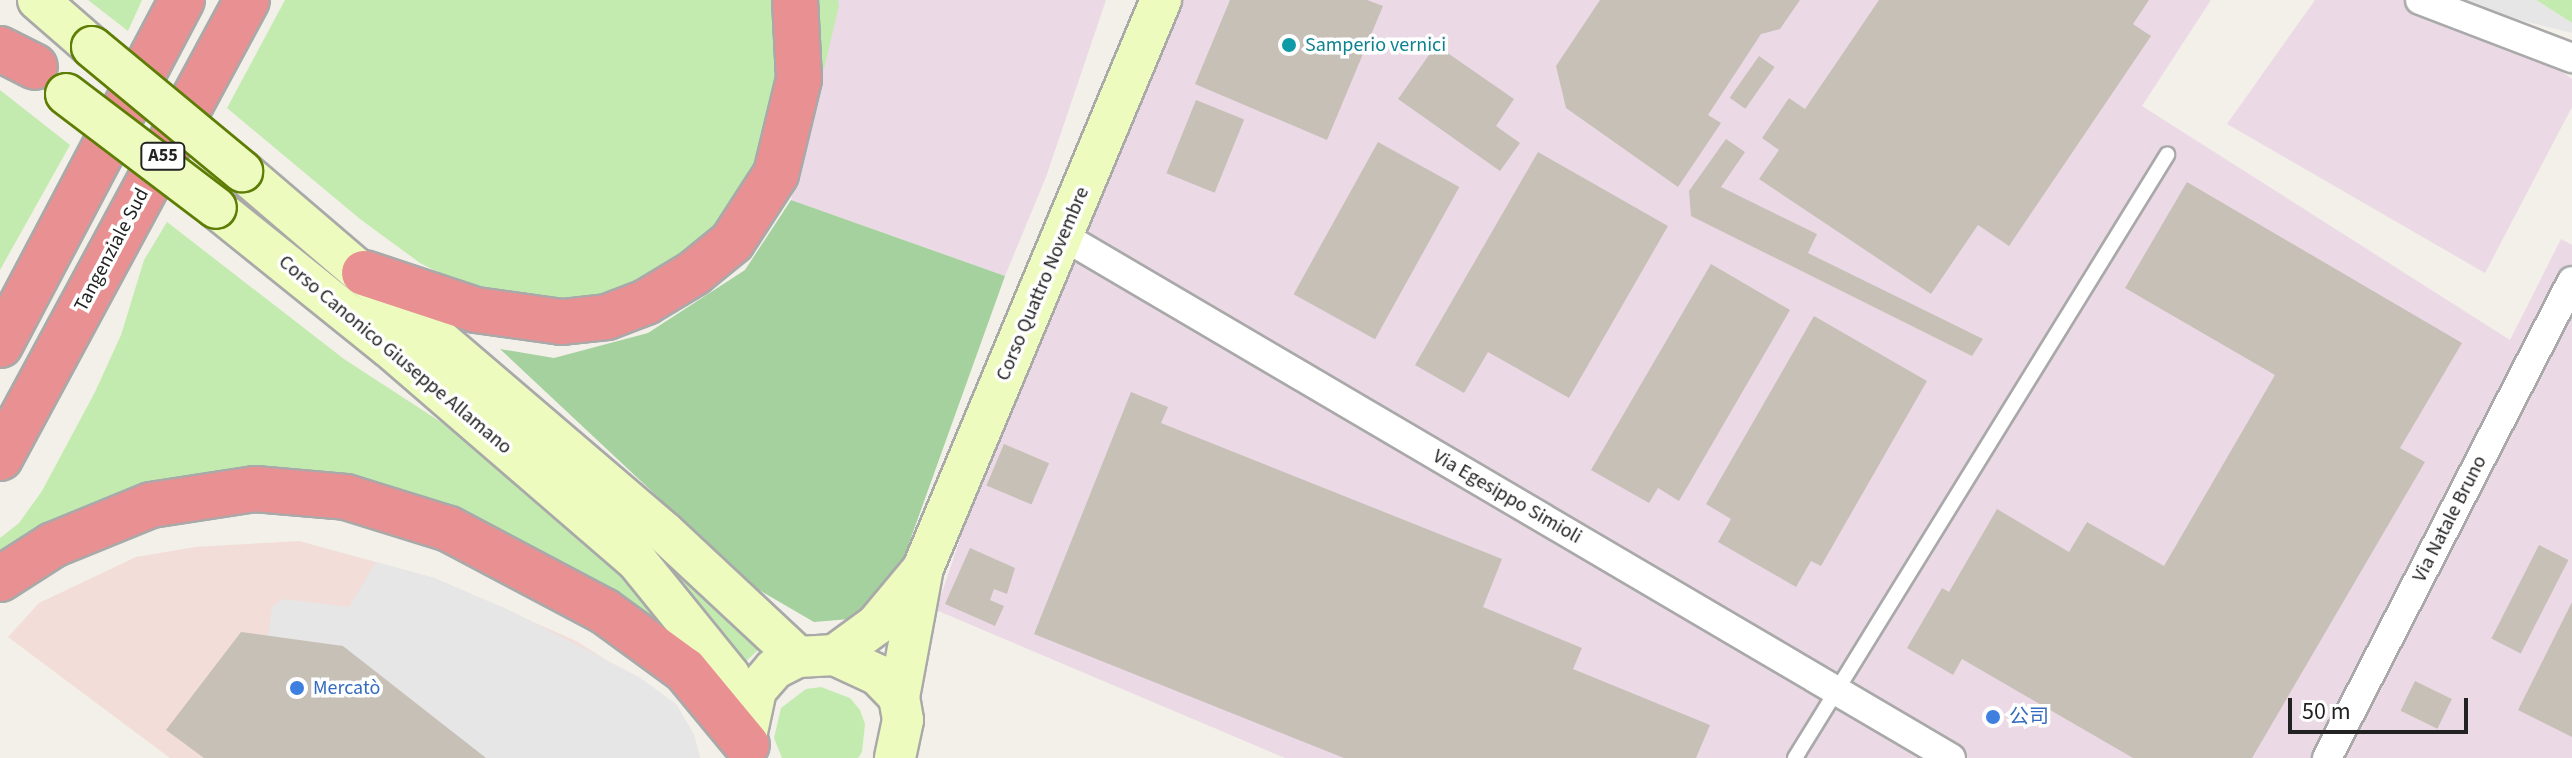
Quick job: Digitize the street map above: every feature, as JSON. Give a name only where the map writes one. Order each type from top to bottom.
[{"type":"highway","name":"A55","points":[[0,345],[182,0]]},
{"type":"highway","name":"Tangenziale Sud","points":[[0,458],[247,0]]},
{"type":"highway","points":[[364,273],[476,310],[562,322],[607,317],[646,302],[694,273],[732,242],[776,174],[799,79],[795,0]]},
{"type":"highway","points":[[0,294],[52,247]]},
{"type":"highway","points":[[0,579],[53,545],[151,505],[255,489],[346,497],[449,529],[604,611],[685,670],[749,739]]},
{"type":"main road","name":"Corso Canonico Giuseppe Allamano","points":[[38,0],[364,273],[664,532],[817,656],[878,675],[899,697]]},
{"type":"main road","name":"Corso Quattro Novembre","points":[[896,757],[903,720],[899,697],[923,568],[1161,0]]},
{"type":"main road","name":"Corso Canonico Giuseppe Allamano","points":[[0,37],[34,70],[216,208],[389,347],[636,560],[729,675],[749,739]]},
{"type":"main road","name":"Corso Quattro Novembre","points":[[749,739],[756,690],[774,669],[817,656],[876,625],[923,568]]},
{"type":"street","points":[[2420,0],[2572,58]]},
{"type":"street","name":"Via Egesippo Simioli","points":[[1063,236],[1951,758]]},
{"type":"street","name":"Via Natale Bruno","points":[[2327,758],[2572,281]]},
{"type":"lane","points":[[1795,758],[2167,155]]},
{"type":"shaded area","points":[[838,0],[1106,0],[1046,177],[1005,276],[791,200]]},
{"type":"shaded area","points":[[1154,0],[2211,0],[2142,106],[2510,340],[2561,239],[2572,245],[2572,758],[1285,758],[936,610],[1063,236]]},
{"type":"shaded area","points":[[2315,0],[2420,0],[2509,33],[2572,79],[2572,107],[2485,273],[2227,124]]},
{"type":"shaded area","points":[[2441,0],[2536,0],[2572,23],[2572,33]]},
{"type":"shaded area","points":[[299,541],[434,578],[576,641],[676,704],[694,735],[700,758],[170,758],[8,637],[39,603],[136,557],[195,547]]},
{"type":"shaded area","points":[[376,562],[434,578],[509,610],[639,677],[676,704],[694,735],[700,758],[486,758],[268,636],[272,607],[283,599],[349,607]]},
{"type":"green space","points":[[88,0],[142,0],[128,31]]},
{"type":"green space","points":[[285,0],[775,0],[781,67],[769,137],[739,200],[697,246],[624,290],[577,300],[523,299],[466,286],[420,263],[360,219],[227,108]]},
{"type":"green space","points":[[810,0],[838,0],[824,69],[815,61]]},
{"type":"green space","points":[[2536,0],[2572,0],[2572,23]]},
{"type":"green space","points":[[0,90],[70,145],[0,270]]},
{"type":"green space","points":[[791,200],[1005,276],[899,571],[861,618],[814,622],[754,587],[500,349],[554,358],[648,333],[745,270]]},
{"type":"green space","points":[[167,222],[344,359],[476,445],[630,581],[668,623],[659,629],[269,477],[0,565],[0,538],[19,523],[42,491],[95,392],[121,335],[144,260]]},
{"type":"green space","points":[[594,496],[759,649],[740,667],[696,601]]},
{"type":"green space","points":[[821,687],[850,698],[860,710],[865,724],[862,752],[858,758],[782,758],[774,738],[781,708],[806,689]]},
{"type":"building","name":"Samperio vernici","points":[[1230,0],[1367,0],[1383,6],[1327,140],[1195,84]]},
{"type":"building","points":[[1600,0],[1800,0],[1780,29],[1761,34],[1708,115],[1721,123],[1678,187],[1566,108],[1556,66]]},
{"type":"building","points":[[1879,0],[2149,0],[2133,24],[2151,36],[2009,246],[1978,225],[1931,294],[1759,179],[1779,150],[1762,138],[1789,98],[1805,109]]},
{"type":"building","points":[[1436,45],[1514,99],[1496,126],[1520,143],[1500,171],[1398,99]]},
{"type":"building","points":[[1759,56],[1775,67],[1745,109],[1730,98]]},
{"type":"building","points":[[1196,100],[1244,119],[1215,193],[1166,173]]},
{"type":"building","points":[[1726,139],[1745,152],[1721,187],[1817,234],[1808,253],[1983,339],[1972,356],[1691,216],[1689,191]]},
{"type":"building","points":[[1378,142],[1459,187],[1375,339],[1294,294]]},
{"type":"building","points":[[1538,152],[1668,226],[1569,398],[1488,352],[1464,393],[1415,365]]},
{"type":"building","points":[[2187,182],[2462,343],[2400,448],[2425,462],[2252,758],[2133,758],[1962,659],[1953,675],[1907,648],[1942,588],[1949,592],[1997,509],[2069,552],[2087,522],[2164,566],[2275,375],[2125,288]]},
{"type":"building","points":[[1711,264],[1790,310],[1679,501],[1658,488],[1649,503],[1591,470]]},
{"type":"building","points":[[1814,316],[1927,381],[1821,566],[1811,561],[1796,587],[1718,542],[1731,519],[1706,504]]},
{"type":"building","points":[[1131,392],[1168,407],[1161,423],[1502,559],[1483,607],[1582,648],[1573,669],[1710,725],[1696,758],[1344,758],[1034,634]]},
{"type":"building","points":[[1004,444],[1049,463],[1032,505],[986,485]]},
{"type":"building","points":[[2539,545],[2568,560],[2521,654],[2491,639]]},
{"type":"building","points":[[970,548],[1015,568],[1007,594],[994,589],[990,600],[1004,606],[995,626],[945,604]]},
{"type":"building","points":[[2572,602],[2572,737],[2518,710]]},
{"type":"building","name":"Mercatò","points":[[241,632],[343,646],[486,758],[204,758],[166,730]]},
{"type":"building","points":[[2415,681],[2452,699],[2437,729],[2401,711]]},
{"type":"place","name":"Samperio vernici","points":[[1289,45]]},
{"type":"place","name":"Mercatò","points":[[297,688]]},
{"type":"place","name":"公司","points":[[1993,717]]}]
